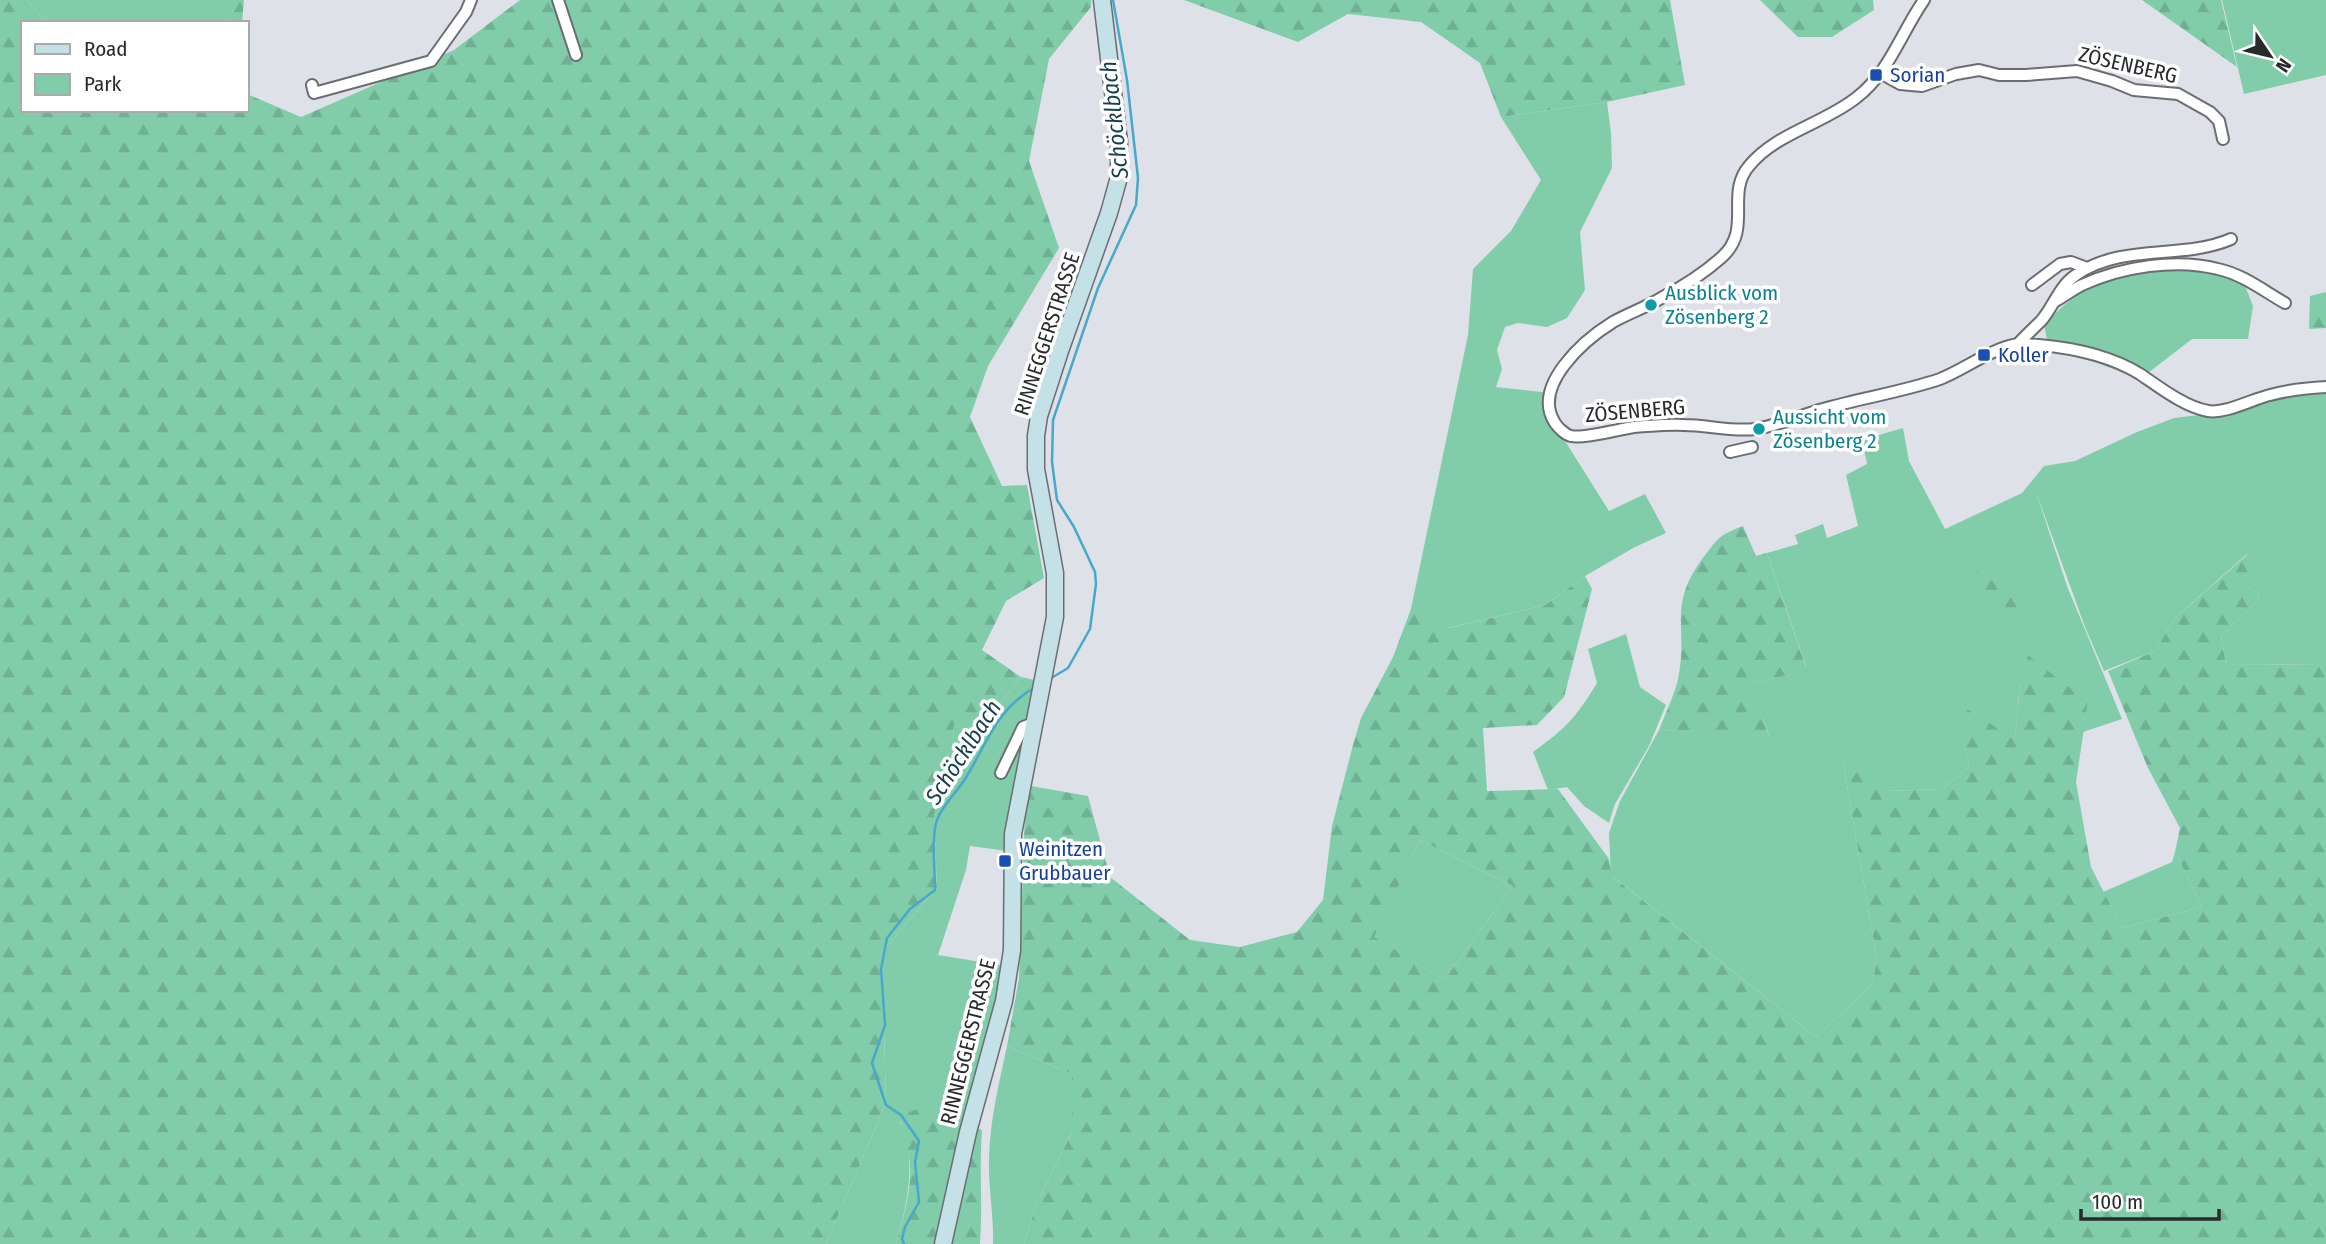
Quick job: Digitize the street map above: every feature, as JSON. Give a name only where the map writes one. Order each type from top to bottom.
[{"type":"main road","name":"RINNEGGERSTRASSE","points":[[943,1244],[968,1132],[1004,1001],[1012,950],[1013,834],[1055,617],[1055,573],[1037,484],[1036,436],[1048,384],[1109,214],[1119,177],[1118,136],[1102,0]]},
{"type":"street","points":[[312,85],[314,93],[431,61],[466,12],[471,0]]},
{"type":"street","points":[[558,0],[576,55]]},
{"type":"street","name":"ZÖSENBERG","points":[[1924,0],[1909,21],[1882,74],[1855,99],[1778,142],[1747,167],[1740,179],[1740,224],[1732,246],[1723,256],[1694,279],[1664,297],[1616,320],[1593,336],[1567,361],[1550,393],[1549,408],[1555,424],[1572,436],[1683,424],[1754,429],[1938,379],[2018,344],[2042,320],[2067,283],[2087,268],[2116,258],[2213,247],[2231,239]]},
{"type":"street","name":"ZÖSENBERG","points":[[1882,74],[1900,83],[1922,86],[1956,74],[1979,71],[1999,75],[2077,71],[2134,90],[2178,94],[2210,112],[2219,121],[2223,139]]},
{"type":"street","name":"ZÖSENBERG","points":[[2032,285],[2060,264],[2071,262],[2087,268]]},
{"type":"street","name":"ZÖSENBERG","points":[[2052,304],[2082,285],[2122,271],[2189,265],[2219,269],[2243,279],[2285,303]]},
{"type":"street","name":"ZÖSENBERG","points":[[2018,344],[2057,347],[2106,357],[2136,372],[2176,398],[2208,411],[2219,411],[2271,394],[2326,387]]},
{"type":"street","points":[[1730,452],[1752,447]]},
{"type":"street","name":"RINNEGGERSTRASSE","points":[[1001,773],[1023,727],[1035,716]]},
{"type":"green space","points":[[0,0],[27,0],[45,21],[21,21],[21,112],[248,112],[248,94],[301,117],[454,50],[520,0],[1091,0],[1091,7],[1049,59],[1029,161],[1059,248],[988,366],[970,417],[1002,486],[1027,485],[1044,578],[1006,601],[982,650],[1021,677],[988,719],[954,724],[951,772],[934,815],[937,888],[882,952],[886,1103],[826,1244],[0,1244]]},
{"type":"green space","points":[[27,0],[232,1],[229,21],[45,21]]},
{"type":"green space","points":[[231,0],[244,0],[242,21],[229,21]]},
{"type":"green space","points":[[1184,0],[1670,0],[1685,85],[1607,102],[1501,117],[1480,63],[1421,22],[1348,14],[1298,42]]},
{"type":"green space","points":[[1760,0],[1873,0],[1874,10],[1832,37],[1798,37]]},
{"type":"green space","points":[[2142,0],[2221,0],[2237,67]]},
{"type":"green space","points":[[2222,0],[2326,0],[2326,75],[2244,94]]},
{"type":"green space","points":[[1607,102],[1612,168],[1580,232],[1585,290],[1567,318],[1547,327],[1518,323],[1505,327],[1497,350],[1502,369],[1496,387],[1550,393],[1551,407],[1565,441],[1609,511],[1645,494],[1666,533],[1635,547],[1585,576],[1545,605],[1448,628],[1428,611],[1411,609],[1468,335],[1473,269],[1511,231],[1541,180],[1501,117]]},
{"type":"green space","points":[[2178,268],[2208,270],[2244,283],[2253,306],[2248,339],[2192,339],[2139,380],[2095,362],[2049,351],[2044,324],[2084,291],[2109,280]]},
{"type":"green space","points":[[2326,292],[2326,328],[2309,329],[2310,296]]},
{"type":"green space","points":[[2326,388],[2326,664],[2226,665],[2221,636],[2259,599],[2247,554],[2174,619],[2155,651],[2104,671],[2085,627],[2036,492],[2067,586],[2122,719],[2083,732],[2088,702],[2020,683],[2015,740],[1957,703],[1969,767],[1942,789],[1887,791],[1861,756],[1843,762],[1877,960],[1871,986],[1816,1037],[1611,875],[1609,833],[1620,801],[1659,730],[1769,735],[1750,683],[1790,675],[1806,666],[1767,553],[1798,544],[1795,535],[1823,524],[1827,538],[1858,526],[1846,475],[1867,464],[1862,440],[1903,428],[1909,461],[1945,529],[2022,493],[2044,466],[2075,461],[2174,418],[2208,414]]},
{"type":"green space","points":[[1743,526],[1756,556],[1767,553],[1806,667],[1790,675],[1751,683],[1769,736],[1659,730],[1678,679],[1682,603],[1686,588],[1705,555],[1718,540]]},
{"type":"green space","points":[[2248,554],[2259,599],[2221,636],[2226,665],[2326,664],[2326,1244],[1024,1244],[1036,1205],[1072,1132],[1072,1074],[1007,1046],[1019,978],[1025,812],[1031,786],[1088,796],[1110,877],[1190,940],[1240,947],[1297,932],[1323,900],[1332,826],[1361,718],[1393,657],[1411,609],[1428,610],[1449,628],[1545,605],[1585,576],[1592,589],[1564,697],[1537,725],[1483,728],[1487,791],[1558,789],[1609,859],[1612,876],[1816,1037],[1871,986],[1877,960],[1843,762],[1861,755],[1887,791],[1942,789],[1969,767],[1956,702],[2015,739],[2020,683],[2028,655],[2088,702],[2076,782],[2091,867],[2122,928],[2202,907],[2175,852],[2180,828],[2148,768],[2108,671],[2155,651],[2174,619]],"holes":[[[1420,840],[1513,886],[1444,980],[1374,937]]]},
{"type":"green space","points":[[1979,561],[1997,568],[2025,624],[2009,625],[1976,578]]},
{"type":"green space","points":[[1626,634],[1640,687],[1666,705],[1649,746],[1615,804],[1609,823],[1584,806],[1567,787],[1548,790],[1533,752],[1569,722],[1597,683],[1588,649]]},
{"type":"green space","points":[[1021,677],[1035,680],[1035,686],[1007,851],[970,846],[966,870],[938,955],[1006,966],[969,1109],[900,1122],[909,1152],[910,1167],[907,1198],[896,1244],[826,1244],[886,1103],[882,952],[937,888],[934,815],[951,772],[954,723],[988,719]]},
{"type":"green space","points":[[1420,840],[1513,886],[1444,980],[1373,937]]},
{"type":"green space","points":[[2175,852],[2202,907],[2122,928],[2103,892],[2172,862]]},
{"type":"green space","points":[[1007,1046],[1072,1074],[1072,1132],[1036,1205],[1024,1244],[993,1244],[990,1144],[995,1102]]},
{"type":"green space","points":[[937,1102],[969,1109],[939,1244],[896,1244],[910,1183],[909,1158],[901,1115]]},
{"type":"green space","points":[[977,1128],[982,1130],[980,1244],[952,1244]]},
{"type":"waterway","name":"Schöcklbach","points":[[1048,680],[1068,668],[1090,629],[1096,584],[1095,572],[1074,527],[1057,500],[1052,462],[1053,420],[1098,288],[1136,205],[1138,178],[1127,80],[1113,0]]},
{"type":"waterway","name":"Schöcklbach","points":[[904,1244],[902,1239],[905,1227],[919,1202],[915,1162],[919,1141],[901,1115],[886,1105],[872,1063],[885,1025],[881,969],[887,938],[910,909],[935,890],[934,835],[942,810],[965,779],[1002,716],[1023,695],[1036,687]]},
{"type":"place","name":"Sorian","points":[[1876,75]]},
{"type":"place","name":"Ausblick vom Zösenberg 2","points":[[1651,305]]},
{"type":"place","name":"Koller","points":[[1984,355]]},
{"type":"place","name":"Aussicht vom Zösenberg 2","points":[[1759,429]]},
{"type":"place","name":"Weinitzen Grubbauer","points":[[1005,861]]}]
